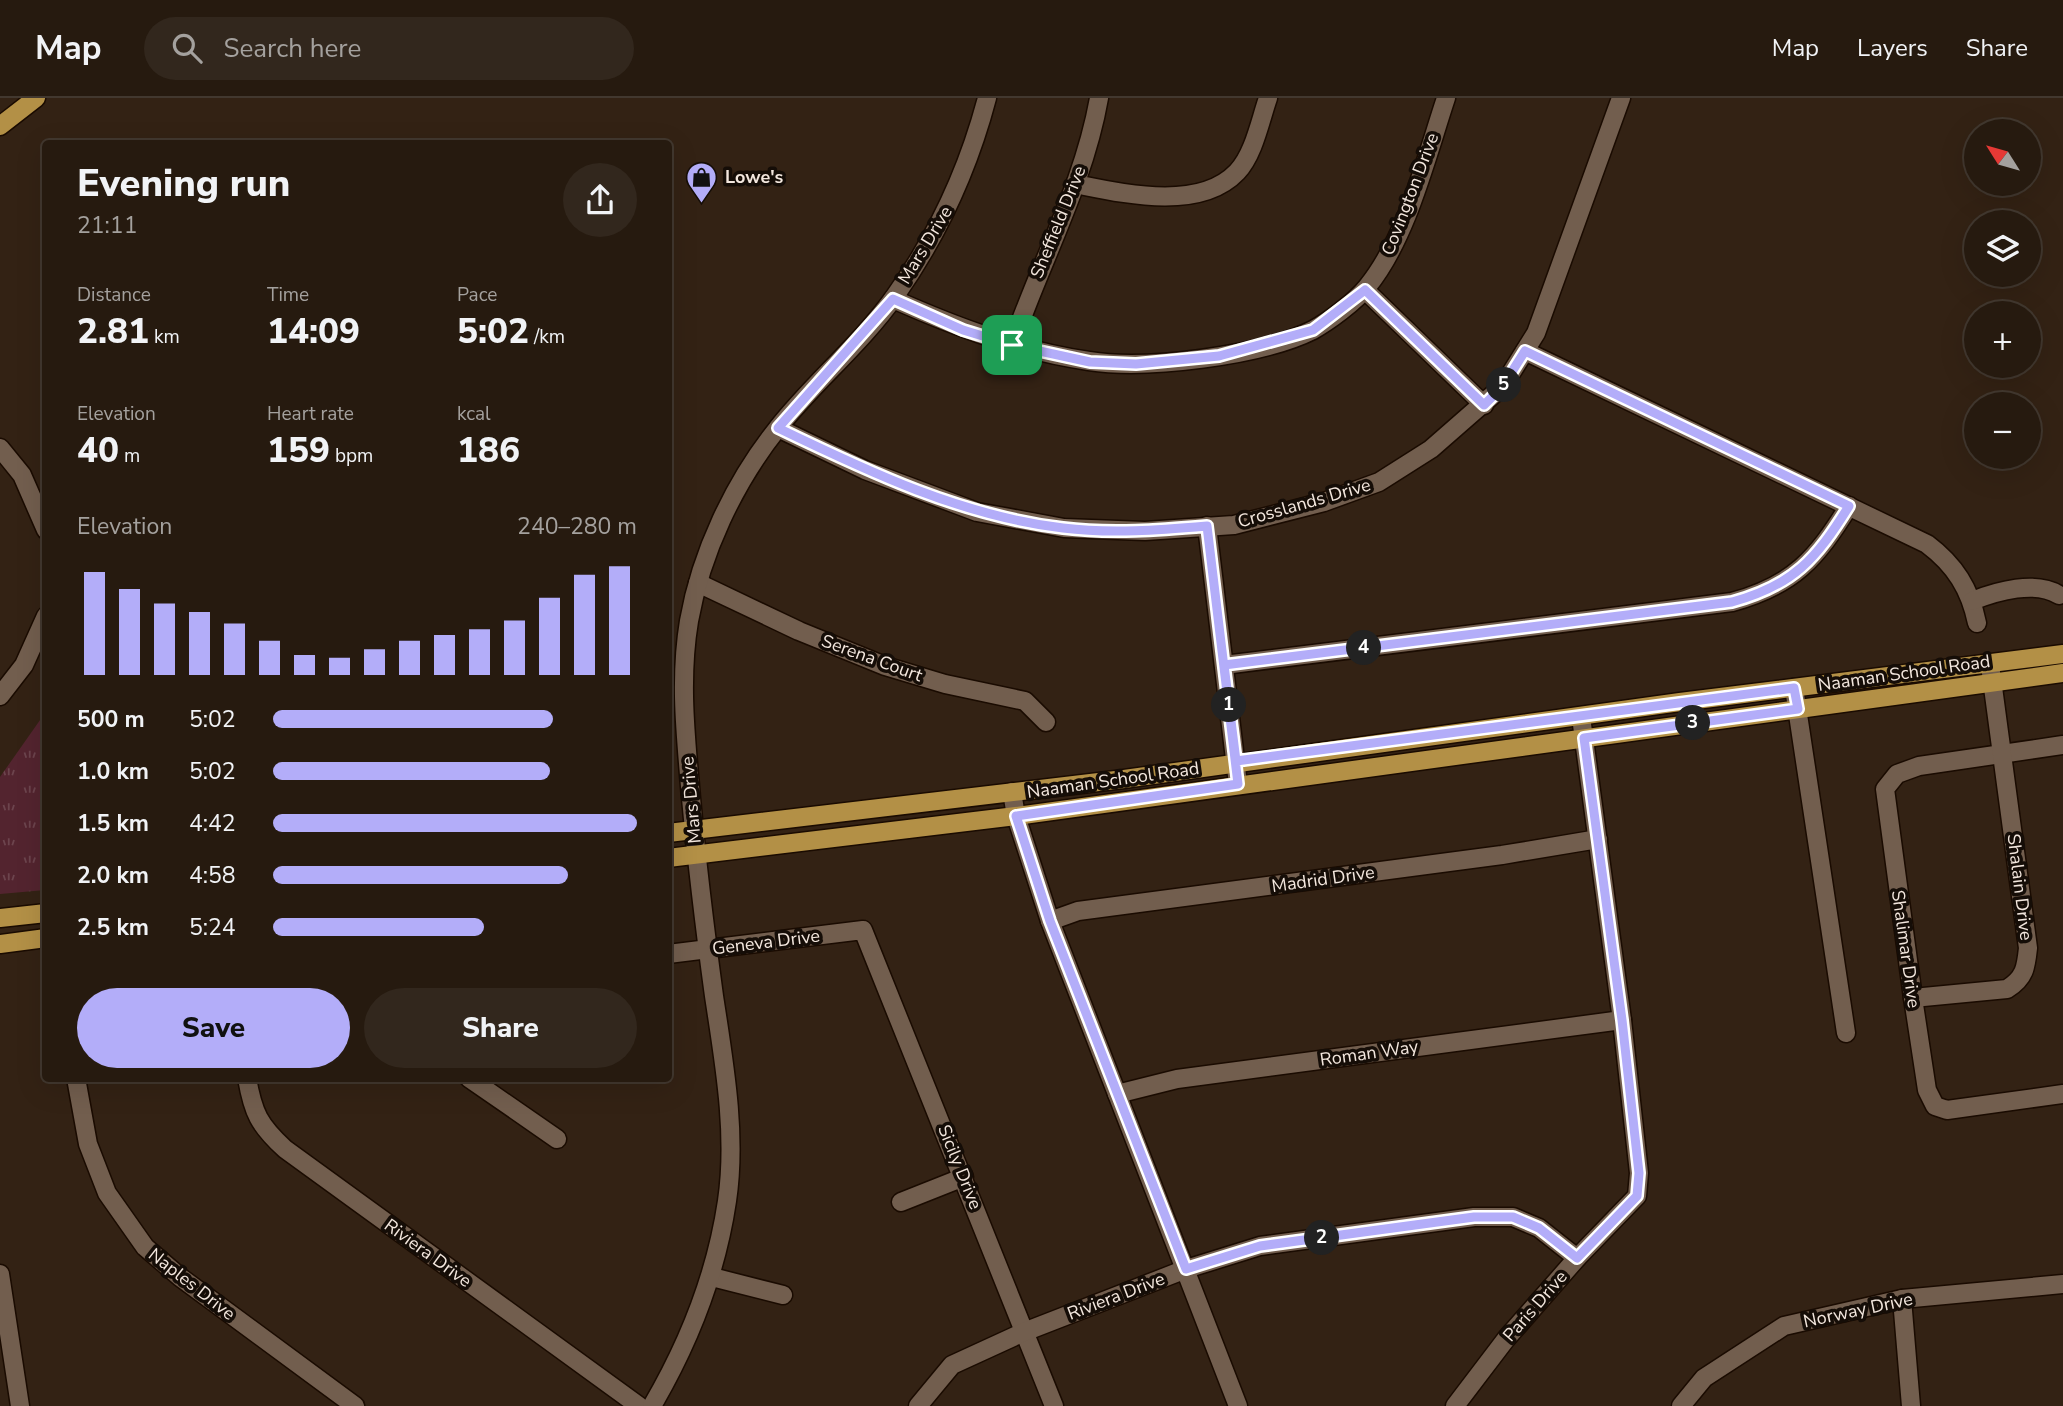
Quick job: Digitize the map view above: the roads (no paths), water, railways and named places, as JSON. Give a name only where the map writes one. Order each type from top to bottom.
[{"type":"main road","points":[[0,126],[36,98]]},
{"type":"main road","name":"Naaman School Road","points":[[672,858],[1016,816],[1798,709],[1992,674],[2063,654]]},
{"type":"main road","name":"Naaman School Road","points":[[672,832],[1012,792],[1794,688],[1992,674],[2063,673]]},
{"type":"main road","points":[[0,918],[42,913]]},
{"type":"main road","points":[[0,944],[42,939]]},
{"type":"street","name":"Mars Drive","points":[[652,1406],[688,1340],[712,1278],[727,1198],[730,1145],[723,1057],[696,855],[682,687],[689,619],[698,583],[725,514],[747,473],[778,428],[893,299],[952,201],[975,146],[987,98]]},
{"type":"street","name":"Sheffield Drive","points":[[1012,345],[1031,290],[1075,184],[1093,130],[1099,98]]},
{"type":"street","points":[[1075,184],[1126,194],[1165,197],[1206,190],[1236,173],[1247,156],[1268,98]]},
{"type":"street","name":"Covington Drive","points":[[893,299],[963,330],[1012,345],[1090,362],[1136,364],[1219,356],[1313,330],[1365,290],[1385,261],[1398,235],[1446,98]]},
{"type":"street","name":"Crosslands Drive","points":[[778,428],[865,470],[977,512],[1064,528],[1145,531],[1234,525],[1324,502],[1379,482],[1431,449],[1503,386],[1536,332],[1621,98]]},
{"type":"street","points":[[1365,290],[1484,405]]},
{"type":"street","points":[[1525,351],[1849,506],[1939,553],[1958,574],[1972,601],[1977,623]]},
{"type":"street","points":[[0,448],[22,475],[42,521]]},
{"type":"street","points":[[1224,665],[1732,602],[1763,594],[1793,576],[1824,546],[1849,506]]},
{"type":"street","points":[[1207,526],[1238,784]]},
{"type":"street","name":"Serena Court","points":[[698,583],[799,631],[885,666],[945,684],[1025,701],[1046,722]]},
{"type":"street","points":[[1972,601],[1992,593],[2036,588],[2059,596]]},
{"type":"street","points":[[0,696],[23,665],[42,625]]},
{"type":"street","name":"Shalain Drive","points":[[1913,998],[2007,989],[2017,983],[2026,972],[2028,948],[1992,674]]},
{"type":"street","points":[[1794,688],[1846,1034]]},
{"type":"street","name":"Paris Drive","points":[[1455,1406],[1506,1339],[1577,1258],[1637,1196],[1639,1173],[1622,1020],[1581,717]]},
{"type":"street","name":"Shalimar Drive","points":[[2063,745],[1919,766],[1897,774],[1885,789],[1927,1090],[1935,1106],[1947,1110],[2063,1094]]},
{"type":"street","points":[[1012,792],[1016,816],[1050,921],[1238,1406]]},
{"type":"street","name":"Madrid Drive","points":[[1050,921],[1078,911],[1502,855],[1598,839]]},
{"type":"street","name":"Geneva Drive","points":[[672,954],[863,930]]},
{"type":"street","name":"Sicily Drive","points":[[863,930],[1054,1406]]},
{"type":"street","name":"Roman Way","points":[[1117,1094],[1177,1079],[1622,1020]]},
{"type":"street","name":"Naples Drive","points":[[77,1082],[88,1144],[107,1193],[145,1247],[180,1277],[355,1406]]},
{"type":"street","name":"Riviera Drive","points":[[248,1082],[254,1113],[262,1128],[285,1149],[639,1406]]},
{"type":"street","points":[[475,1082],[557,1139]]},
{"type":"street","points":[[901,1202],[964,1177]]},
{"type":"street","name":"Riviera Drive","points":[[918,1406],[952,1366],[1024,1332],[1186,1269],[1260,1246],[1474,1217],[1513,1217],[1539,1228],[1577,1258]]},
{"type":"street","points":[[0,1274],[20,1406]]},
{"type":"street","points":[[712,1278],[783,1295]]},
{"type":"street","name":"Norway Drive","points":[[1681,1406],[1704,1378],[1784,1326],[1902,1299],[2063,1284]]},
{"type":"street","points":[[1902,1299],[1911,1406]]},
{"type":"place","name":"Lowe's","points":[[702,204]]}]
